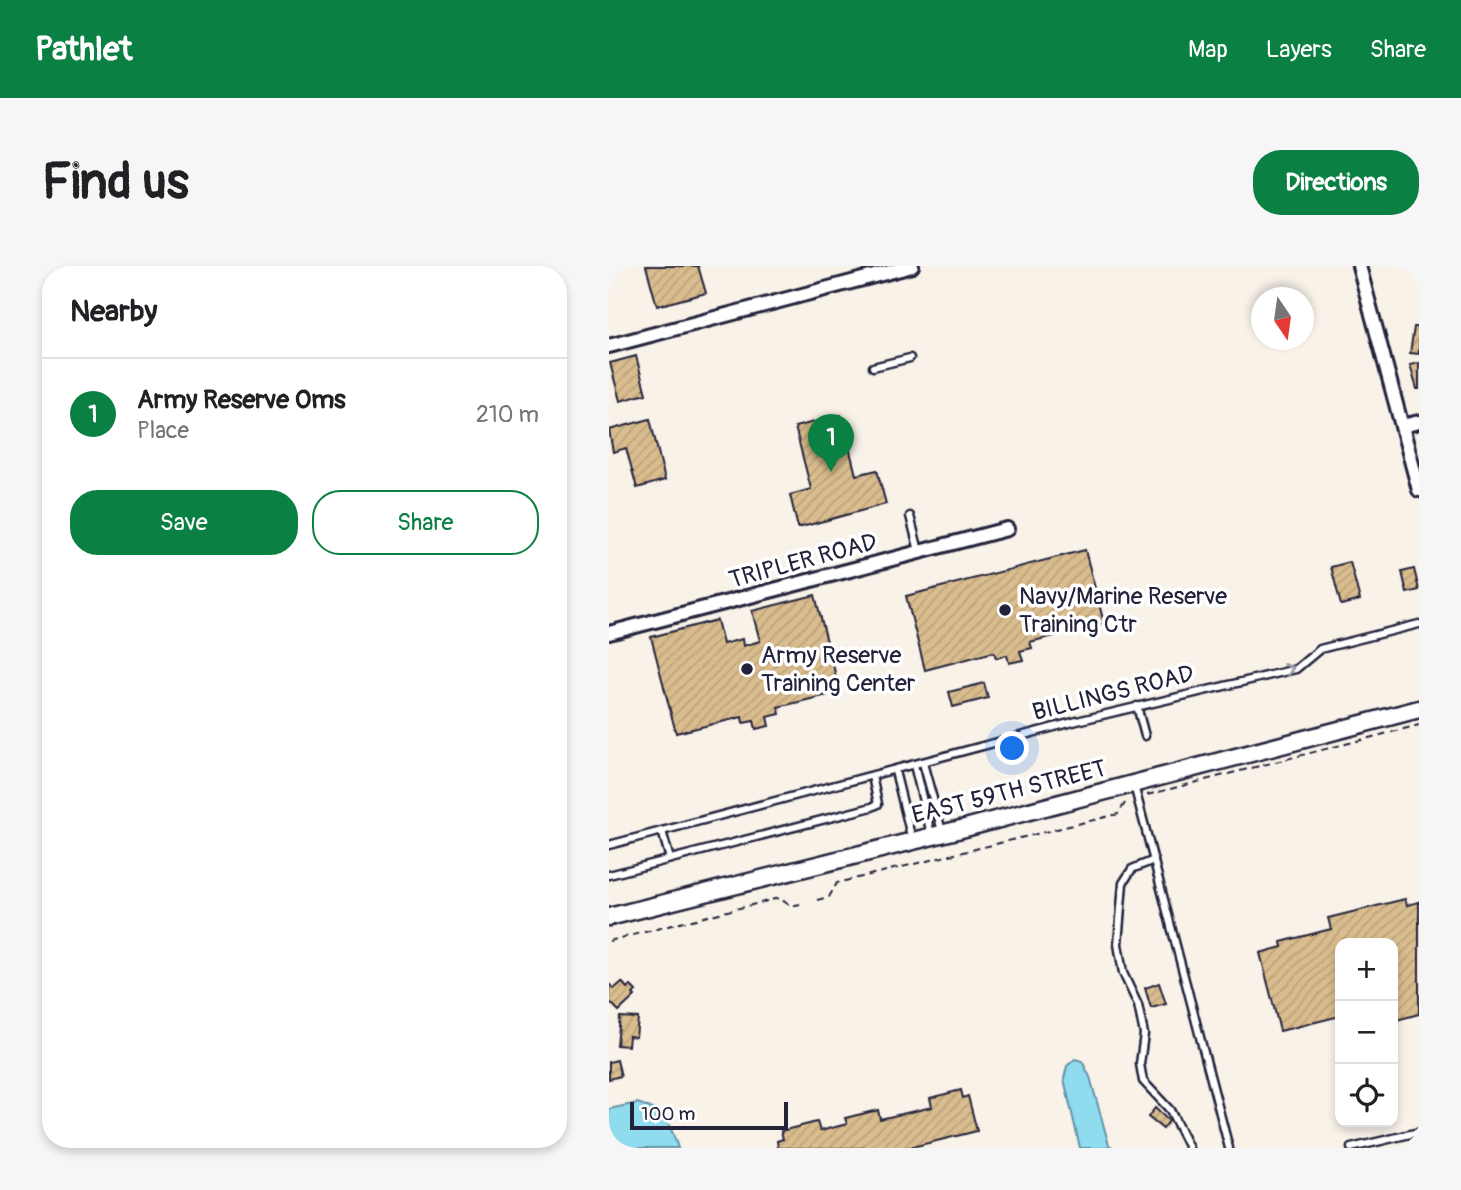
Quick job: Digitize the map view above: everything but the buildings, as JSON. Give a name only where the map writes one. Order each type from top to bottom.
[{"type":"street","points":[[609,346],[912,266]]},
{"type":"street","points":[[1359,266],[1419,490]]},
{"type":"street","points":[[1402,426],[1419,422]]},
{"type":"street","name":"TRIPLER ROAD","points":[[609,633],[1007,529]]},
{"type":"street","name":"EAST 59TH STREET","points":[[609,917],[1419,709]]},
{"type":"lane","points":[[873,368],[910,358]]},
{"type":"lane","points":[[910,516],[919,552]]},
{"type":"lane","name":"BILLINGS ROAD","points":[[609,845],[1137,706],[1296,669],[1320,649],[1419,624]]},
{"type":"lane","points":[[1137,706],[1145,736]]},
{"type":"lane","points":[[923,763],[937,834]]},
{"type":"lane","points":[[914,765],[937,834]]},
{"type":"lane","points":[[895,771],[912,840]]},
{"type":"lane","points":[[609,875],[872,807],[878,804],[879,800],[872,776]]},
{"type":"lane","points":[[1134,784],[1229,1148]]},
{"type":"lane","points":[[662,831],[670,859]]},
{"type":"lane","points":[[1154,860],[1132,869],[1123,883],[1118,944],[1123,973],[1138,1006],[1145,1034],[1140,1064],[1143,1081],[1170,1110],[1189,1148]]},
{"type":"lane","points":[[1351,1148],[1419,1132]]},
{"type":"path","points":[[1147,795],[1419,725]]},
{"type":"path","points":[[817,900],[829,897],[837,883],[1118,814],[1127,800]]},
{"type":"path","points":[[609,941],[779,898],[791,906],[804,903]]},
{"type":"water","points":[[1075,1059],[1082,1061],[1090,1077],[1109,1145],[1114,1148],[1080,1148],[1064,1079],[1067,1066]]},
{"type":"water","points":[[637,1103],[655,1110],[665,1118],[678,1148],[609,1148],[609,1109]]},
{"type":"place","name":"Army Reserve Oms","points":[[831,472]]},
{"type":"place","name":"Navy/Marine Reserve Training Ctr","points":[[1005,610]]},
{"type":"place","name":"Army Reserve Training Center","points":[[747,669]]}]
